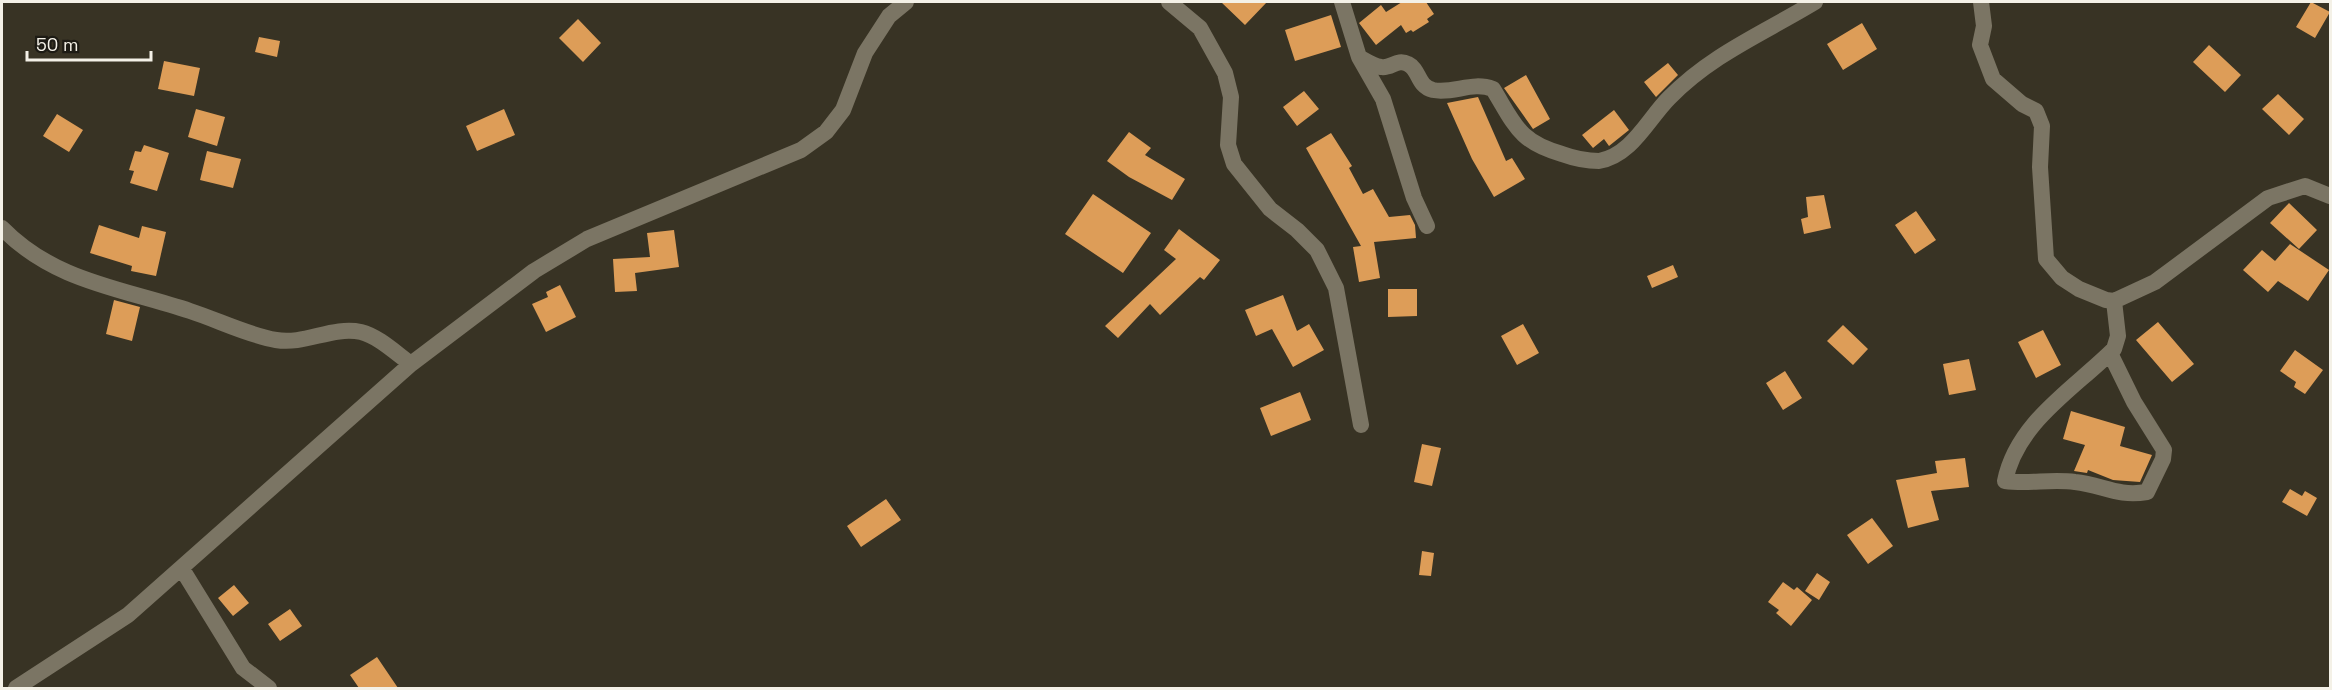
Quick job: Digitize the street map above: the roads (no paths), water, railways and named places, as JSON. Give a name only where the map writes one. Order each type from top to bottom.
[{"type":"street","points":[[16,688],[128,615],[411,364],[534,271],[587,239],[801,150],[826,132],[843,110],[865,53],[889,16],[906,2]]},
{"type":"street","points":[[1174,5],[1194,2]]},
{"type":"street","points":[[1342,2],[1359,57],[1383,99],[1414,198],[1426,226]]},
{"type":"street","points":[[1359,57],[1381,67],[1405,62],[1411,65],[1418,79],[1430,90],[1439,91],[1475,85],[1493,89],[1520,131],[1530,142],[1567,156],[1599,161],[1637,138],[1668,99],[1709,62],[1815,2]]},
{"type":"street","points":[[1981,2],[1984,26],[1980,45],[1994,79],[2022,104],[2036,111],[2042,126],[2040,167],[2046,259],[2062,278],[2079,289],[2114,301],[2156,282],[2268,198],[2305,186],[2331,196]]},
{"type":"street","points":[[1174,5],[1200,28],[1225,73],[1231,98],[1228,145],[1234,164],[1270,209],[1297,230],[1317,250],[1336,288],[1361,425]]},
{"type":"street","points":[[2,228],[37,259],[83,280],[180,308],[274,340],[303,340],[340,330],[363,332],[411,364]]},
{"type":"street","points":[[2110,353],[2134,402],[2164,450],[2160,467],[2147,492],[2126,495],[2073,481],[2023,483],[2005,481],[2008,467],[2034,423],[2110,353],[2118,336],[2114,301]]},
{"type":"street","points":[[182,569],[243,668],[269,688]]}]
